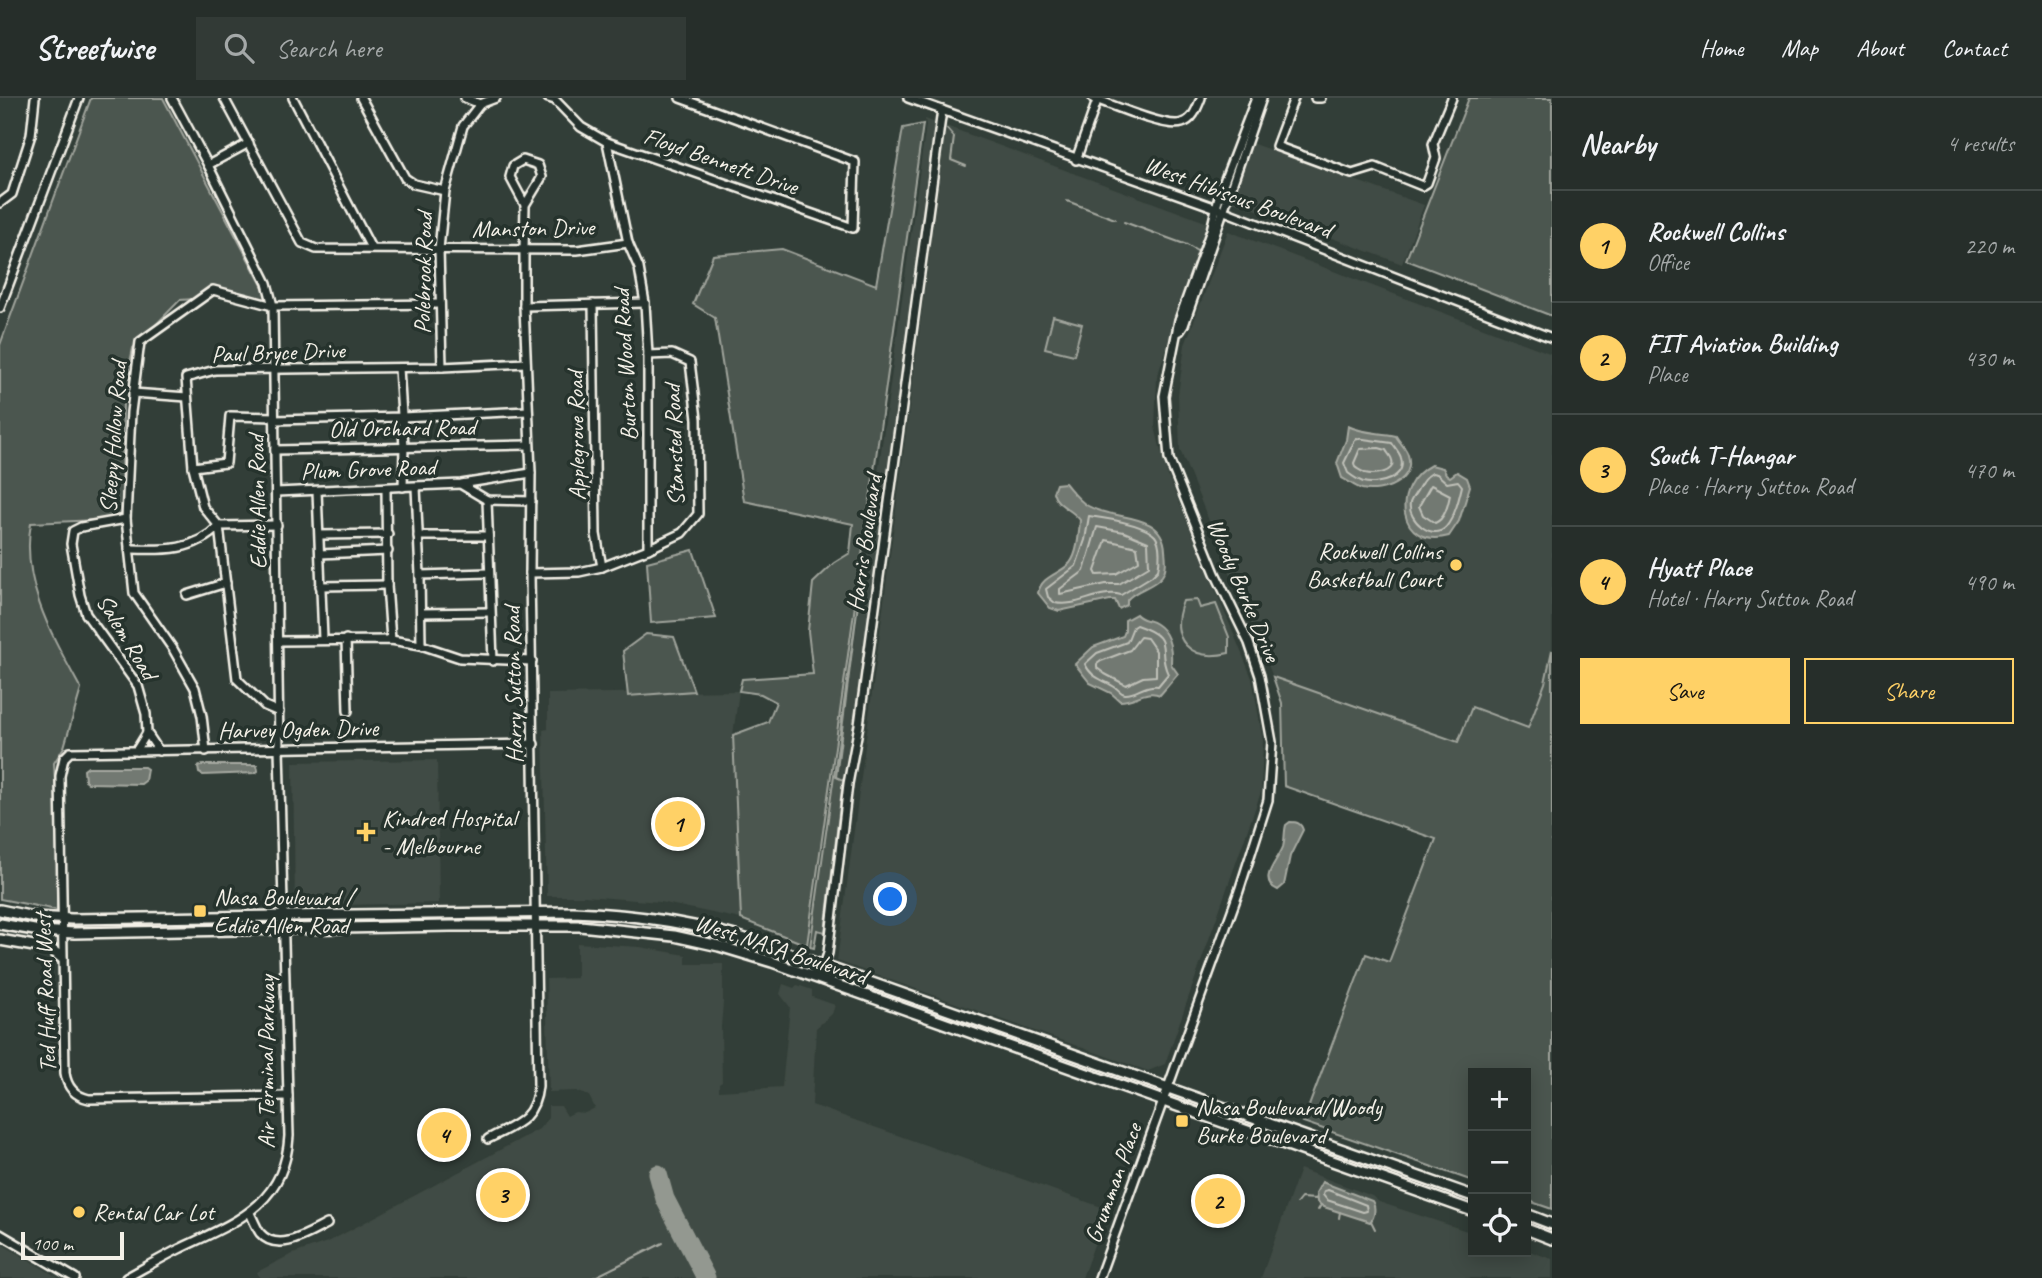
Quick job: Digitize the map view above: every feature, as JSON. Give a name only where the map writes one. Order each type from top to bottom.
[{"type":"main road","name":"West NASA Boulevard","points":[[0,909],[34,917],[62,919],[536,912],[603,913],[674,921],[733,935],[824,966],[1468,1194]]},
{"type":"main road","name":"West NASA Boulevard","points":[[0,924],[28,930],[62,932],[537,926],[616,929],[682,938],[733,950],[820,979],[1468,1209]]},
{"type":"main road","points":[[0,940],[51,949],[62,958]]},
{"type":"main road","points":[[926,1017],[931,1004]]},
{"type":"main road","points":[[1531,1216],[1552,1224]]},
{"type":"main road","points":[[1531,1232],[1552,1239]]},
{"type":"street","points":[[0,203],[12,194],[31,135],[35,98]]},
{"type":"street","points":[[0,308],[79,98]]},
{"type":"street","name":"Eddie Allen Road","points":[[172,98],[267,283],[273,306],[279,748],[285,929]]},
{"type":"street","points":[[208,165],[249,143],[224,98]]},
{"type":"street","points":[[293,98],[371,248]]},
{"type":"street","points":[[361,98],[405,178],[414,184],[445,191]]},
{"type":"street","points":[[465,98],[480,104],[496,98]]},
{"type":"street","name":"Floyd Bennett Drive","points":[[553,99],[581,127],[607,142],[853,228],[855,162],[680,98]]},
{"type":"street","name":"West Hibiscus Boulevard","points":[[908,98],[1219,209],[1552,338]]},
{"type":"street","points":[[1076,159],[1096,99],[1169,125],[1184,123],[1196,112],[1201,98]]},
{"type":"street","points":[[1219,209],[1256,98]]},
{"type":"street","points":[[1219,209],[1262,98]]},
{"type":"street","points":[[1294,98],[1276,146],[1352,174],[1375,167],[1422,186],[1427,183],[1436,158],[1433,144],[1452,98]]},
{"type":"street","points":[[1315,98],[1321,98]]},
{"type":"street","name":"Polebrook Road","points":[[442,367],[439,249],[445,191],[463,126],[480,104]]},
{"type":"street","name":"Harris Boulevard","points":[[820,979],[859,725],[942,110]]},
{"type":"street","name":"Burton Wood Road","points":[[607,142],[628,243],[639,268],[645,303],[648,355],[648,549]]},
{"type":"street","name":"Manston Drive","points":[[249,143],[302,243],[316,249],[577,250],[628,243]]},
{"type":"street","name":"Harry Sutton Road","points":[[488,1139],[527,1117],[536,1102],[538,1079],[530,573],[531,473],[523,306],[525,205],[510,177],[513,166],[523,160],[538,165],[542,177],[525,205]]},
{"type":"street","name":"Woody Burke Drive","points":[[1162,1101],[1257,837],[1267,804],[1272,742],[1260,677],[1249,643],[1215,573],[1169,459],[1164,396],[1169,366],[1178,333],[1184,325],[1194,298],[1219,209]]},
{"type":"street","name":"Sleepy Hollow Road","points":[[206,751],[195,688],[173,649],[134,593],[125,519],[133,393],[140,342],[213,290],[273,306],[440,304]]},
{"type":"street","points":[[523,306],[645,303]]},
{"type":"street","name":"Applegrove Road","points":[[593,304],[596,534],[602,567]]},
{"type":"street","name":"Stansted Road","points":[[530,573],[579,572],[602,567],[682,533],[698,514],[698,419],[690,362],[672,354],[648,355]]},
{"type":"street","name":"Paul Bryce Drive","points":[[187,397],[187,378],[215,370],[399,368],[526,363]]},
{"type":"street","points":[[399,368],[404,447],[403,487]]},
{"type":"street","points":[[133,393],[187,397],[193,467],[203,507],[219,526],[237,680],[265,706],[279,712]]},
{"type":"street","points":[[193,467],[226,463],[230,416],[402,418],[528,411]]},
{"type":"street","name":"Old Orchard Road","points":[[275,450],[529,445]]},
{"type":"street","name":"Plum Grove Road","points":[[276,492],[461,484],[531,473]]},
{"type":"street","name":"Plum Grove Road","points":[[461,484],[487,500]]},
{"type":"street","points":[[416,487],[421,575],[421,645]]},
{"type":"street","points":[[387,489],[387,585],[391,640]]},
{"type":"street","points":[[317,491],[323,639]]},
{"type":"street","points":[[493,661],[489,612],[487,500],[531,501]]},
{"type":"street","name":"Salem Road","points":[[125,519],[81,527],[73,531],[71,544],[86,614],[138,686],[146,713],[147,733],[159,751]]},
{"type":"street","points":[[129,549],[170,551],[208,537],[219,526],[277,525]]},
{"type":"street","points":[[320,535],[388,534]]},
{"type":"street","points":[[418,536],[488,536]]},
{"type":"street","points":[[320,554],[388,551]]},
{"type":"street","points":[[421,575],[489,573]]},
{"type":"street","points":[[187,595],[226,583]]},
{"type":"street","points":[[320,586],[387,585]]},
{"type":"street","points":[[421,612],[489,612]]},
{"type":"street","points":[[346,639],[348,710]]},
{"type":"street","points":[[279,641],[391,640],[421,645],[460,658],[532,662]]},
{"type":"street","points":[[136,751],[147,733]]},
{"type":"street","name":"Harvey Ogden Drive","points":[[64,758],[70,752],[534,744]]},
{"type":"street","name":"Ted Huff Road West","points":[[64,758],[60,776],[62,958],[65,1073],[70,1088],[79,1096],[89,1099],[288,1096]]},
{"type":"street","name":"Air Terminal Parkway","points":[[127,1278],[250,1213],[272,1189],[284,1165],[288,1142],[285,929]]},
{"type":"street","name":"Grumman Place","points":[[1099,1278],[1162,1101]]},
{"type":"street","points":[[250,1213],[260,1233],[278,1242],[296,1238],[327,1224]]},
{"type":"street","points":[[0,1234],[75,1278]]},
{"type":"shaded area","points":[[91,98],[163,98],[268,301],[214,287],[195,299],[180,300],[133,348],[123,397],[122,515],[98,520],[31,523],[30,567],[35,589],[50,630],[81,689],[64,747],[54,763],[57,910],[0,899],[0,345]]},
{"type":"shaded area","points":[[1469,98],[1552,98],[1552,316],[1406,260]]},
{"type":"shaded area","points":[[925,119],[936,123],[857,725],[843,780],[836,778]]},
{"type":"shaded area","points":[[923,124],[807,945],[741,919],[733,735],[768,722],[776,702],[761,694],[739,691],[742,679],[813,674],[808,631],[813,583],[834,563],[850,553],[853,524],[744,501],[715,318],[693,304],[713,255],[782,249],[876,285],[903,128]]},
{"type":"shaded area","points":[[946,126],[1208,223],[1157,377],[1155,427],[1166,471],[1252,678],[1263,741],[1261,792],[1165,1064],[1148,1071],[837,961]]},
{"type":"shaded area","points":[[1251,143],[1424,205],[1402,264],[1230,200]]},
{"type":"shaded area","points":[[1228,231],[1552,354],[1552,650],[1545,683],[1527,728],[1458,742],[1273,677],[1180,450],[1178,395],[1185,345]]},
{"type":"shaded area","points":[[1053,316],[1082,324],[1074,355],[1045,348]]},
{"type":"shaded area","points":[[693,550],[716,618],[651,623],[647,562]]},
{"type":"shaded area","points":[[859,596],[836,777],[843,780],[825,932],[817,930],[814,948],[810,947]]},
{"type":"shaded area","points":[[1197,600],[1200,608],[1216,604],[1229,637],[1229,653],[1215,655],[1193,651],[1181,637],[1178,627],[1183,601]]},
{"type":"shaded area","points":[[646,634],[674,637],[694,691],[628,696],[623,651]]},
{"type":"shaded area","points":[[1552,650],[1552,1209],[1531,1202],[1531,1068],[1468,1068],[1468,1179],[1303,1122],[1366,954],[1389,962],[1436,839],[1284,786],[1282,703],[1273,677],[1458,742],[1472,707],[1528,728],[1545,683]]},
{"type":"shaded area","points":[[739,691],[733,735],[741,919],[660,902],[547,896],[543,730],[548,729],[548,694]]},
{"type":"shaded area","name":"Kindred Hospital - Melbourne","points":[[437,760],[439,903],[295,906],[293,762]]},
{"type":"shaded area","points":[[577,943],[640,947],[686,955],[686,964],[723,964],[722,1082],[719,1084],[719,1091],[782,1087],[790,1007],[780,994],[783,984],[812,990],[812,997],[835,1005],[832,1014],[816,1028],[812,1105],[1107,1209],[1082,1278],[260,1278],[257,1272],[290,1255],[330,1241],[539,1129],[548,1118],[548,1106],[561,1106],[567,1116],[595,1108],[589,1096],[576,1091],[549,1092],[546,979],[577,978]]},
{"type":"shaded area","points":[[1300,1169],[1372,1196],[1379,1202],[1468,1231],[1468,1257],[1531,1257],[1531,1252],[1552,1259],[1552,1278],[1261,1278]]},
{"type":"shaded area","points":[[0,1243],[59,1278],[0,1278]]},
{"type":"water","points":[[1348,426],[1366,432],[1396,436],[1408,455],[1407,472],[1402,479],[1396,484],[1370,490],[1359,488],[1342,478],[1337,463]]},
{"type":"water","points":[[1431,465],[1443,468],[1450,477],[1457,472],[1467,478],[1470,486],[1459,521],[1449,536],[1432,538],[1418,534],[1405,514],[1409,487],[1418,475]]},
{"type":"water","points":[[1065,483],[1088,506],[1147,523],[1156,529],[1162,538],[1166,560],[1162,576],[1130,596],[1127,605],[1119,609],[1115,600],[1110,600],[1059,611],[1050,608],[1038,593],[1043,582],[1073,559],[1079,536],[1080,520],[1057,501],[1053,492],[1056,484]]},
{"type":"water","points":[[1136,614],[1156,624],[1164,632],[1170,647],[1171,664],[1178,674],[1160,695],[1150,693],[1120,701],[1111,693],[1090,683],[1075,664],[1093,647],[1123,636],[1125,620]]},
{"type":"water","points":[[257,765],[258,771],[203,775],[199,773],[198,767]]},
{"type":"water","points":[[88,767],[147,769],[145,781],[141,784],[88,783],[85,781],[84,770]]},
{"type":"water","points":[[1290,822],[1298,823],[1303,830],[1290,856],[1284,885],[1278,890],[1269,881],[1270,870],[1283,847],[1286,825]]},
{"type":"water","points":[[1322,1182],[1372,1201],[1372,1220],[1370,1222],[1324,1207],[1317,1202],[1316,1193]]},
{"type":"waterway","points":[[947,129],[954,137],[951,160],[966,166]]},
{"type":"waterway","points":[[1067,201],[1115,219]]},
{"type":"waterway","points":[[1124,222],[1197,251]]},
{"type":"waterway","points":[[1297,1203],[1301,1198],[1316,1199]]},
{"type":"waterway","points":[[1318,1210],[1321,1205]]},
{"type":"waterway","points":[[1339,1218],[1340,1212]]},
{"type":"waterway","points":[[1371,1221],[1375,1229]]},
{"type":"waterway","points":[[593,1278],[663,1243]]},
{"type":"taxiway","points":[[658,1174],[665,1199],[706,1278]]},
{"type":"place","name":"Rockwell Collins Basketball Court","points":[[1456,565]]},
{"type":"place","name":"Rockwell Collins","points":[[678,824]]},
{"type":"place","name":"Kindred Hospital - Melbourne","points":[[366,832]]},
{"type":"place","name":"Nasa Boulevard / Eddie Allen Road","points":[[200,911]]},
{"type":"place","name":"Nasa Boulevard/Woody Burke Boulevard","points":[[1182,1121]]},
{"type":"place","name":"Hyatt Place","points":[[444,1135]]},
{"type":"place","name":"South T-Hangar","points":[[503,1195]]},
{"type":"place","name":"FIT Aviation Building","points":[[1218,1201]]},
{"type":"place","name":"Rental Car Lot","points":[[79,1212]]}]
